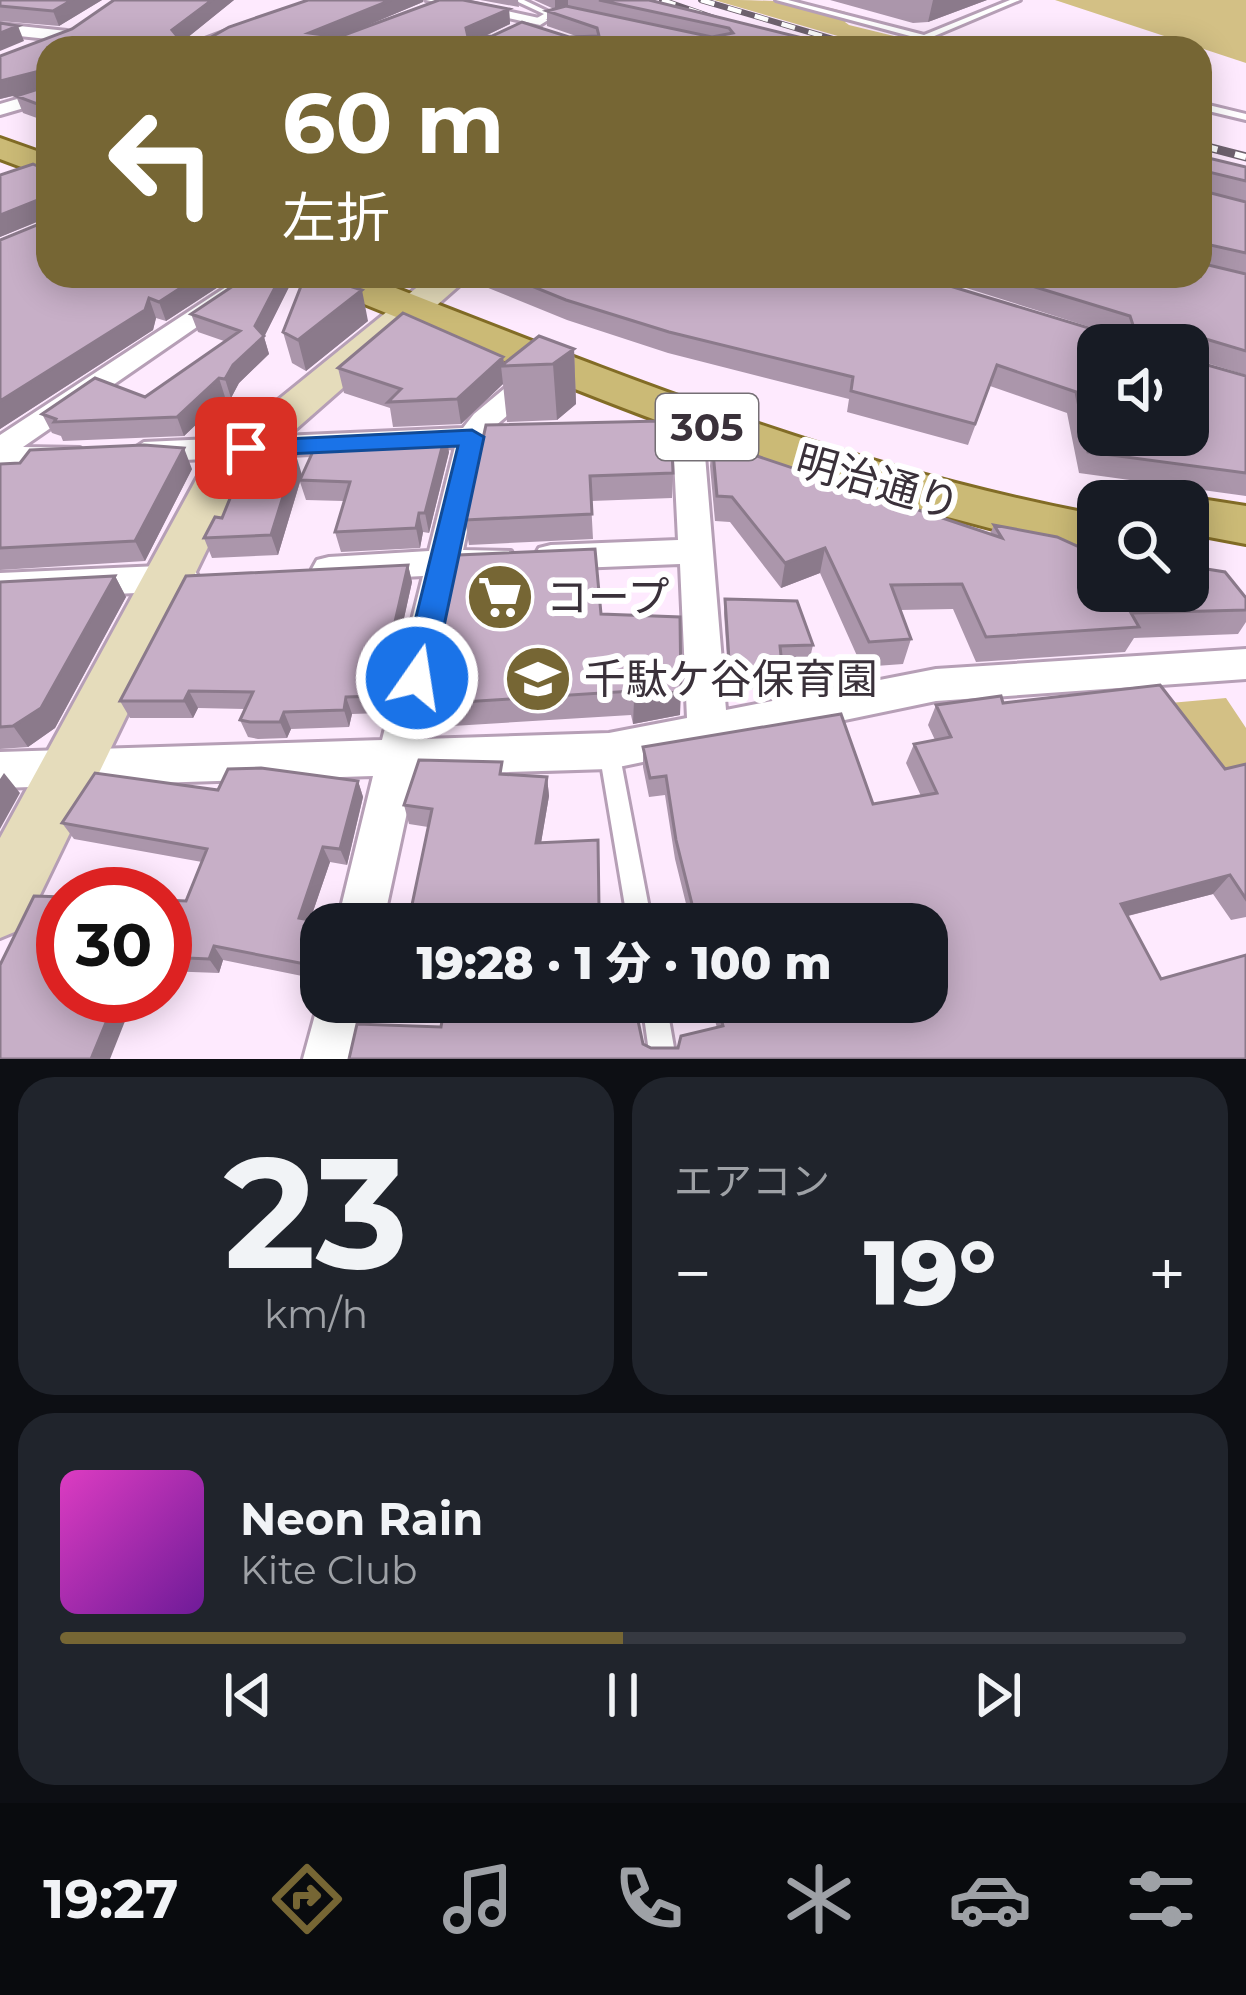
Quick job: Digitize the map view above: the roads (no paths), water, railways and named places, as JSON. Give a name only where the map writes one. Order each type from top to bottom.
[{"type":"main road","points":[[0,131],[36,157]]},
{"type":"main road","points":[[0,148],[36,161]]},
{"type":"main road","name":"明治通り","points":[[424,288],[550,364],[666,420],[846,477],[967,509],[1077,530]]},
{"type":"main road","name":"明治通り","points":[[424,288],[821,436],[936,469],[1077,497]]},
{"type":"main road","points":[[1209,519],[1246,525]]},
{"type":"main road","points":[[1209,551],[1246,557]]},
{"type":"street","points":[[431,5],[450,2],[530,30]]},
{"type":"street","points":[[224,36],[250,27]]},
{"type":"street","points":[[0,29],[83,35]]},
{"type":"street","points":[[17,58],[36,51]]},
{"type":"street","points":[[0,110],[36,98]]},
{"type":"street","points":[[0,454],[242,288]]},
{"type":"street","points":[[0,905],[68,767],[191,578],[218,478],[424,288]]},
{"type":"street","points":[[365,903],[472,437],[484,420],[550,364]]},
{"type":"street","points":[[666,420],[693,551],[708,730]]},
{"type":"street","points":[[0,454],[106,454],[556,434]]},
{"type":"street","points":[[306,571],[693,551]]},
{"type":"street","points":[[0,586],[191,578]]},
{"type":"street","points":[[0,770],[609,751],[936,685],[1246,664]]},
{"type":"street","points":[[329,1059],[337,1023]]},
{"type":"lane","points":[[518,0],[549,14],[530,30]]},
{"type":"lane","points":[[780,0],[917,36]]},
{"type":"lane","points":[[930,36],[1016,0]]},
{"type":"lane","points":[[530,30],[567,14]]},
{"type":"lane","points":[[1212,109],[1246,117]]},
{"type":"lane","points":[[609,751],[636,903]]},
{"type":"lane","points":[[657,1023],[663,1059]]},
{"type":"railway","points":[[662,0],[717,19]]},
{"type":"railway","points":[[701,0],[822,36]]},
{"type":"railway","points":[[1212,148],[1246,157]]},
{"type":"place","name":"コープ","points":[[500,597]]},
{"type":"place","name":"千駄ケ谷保育園","points":[[538,679]]}]
